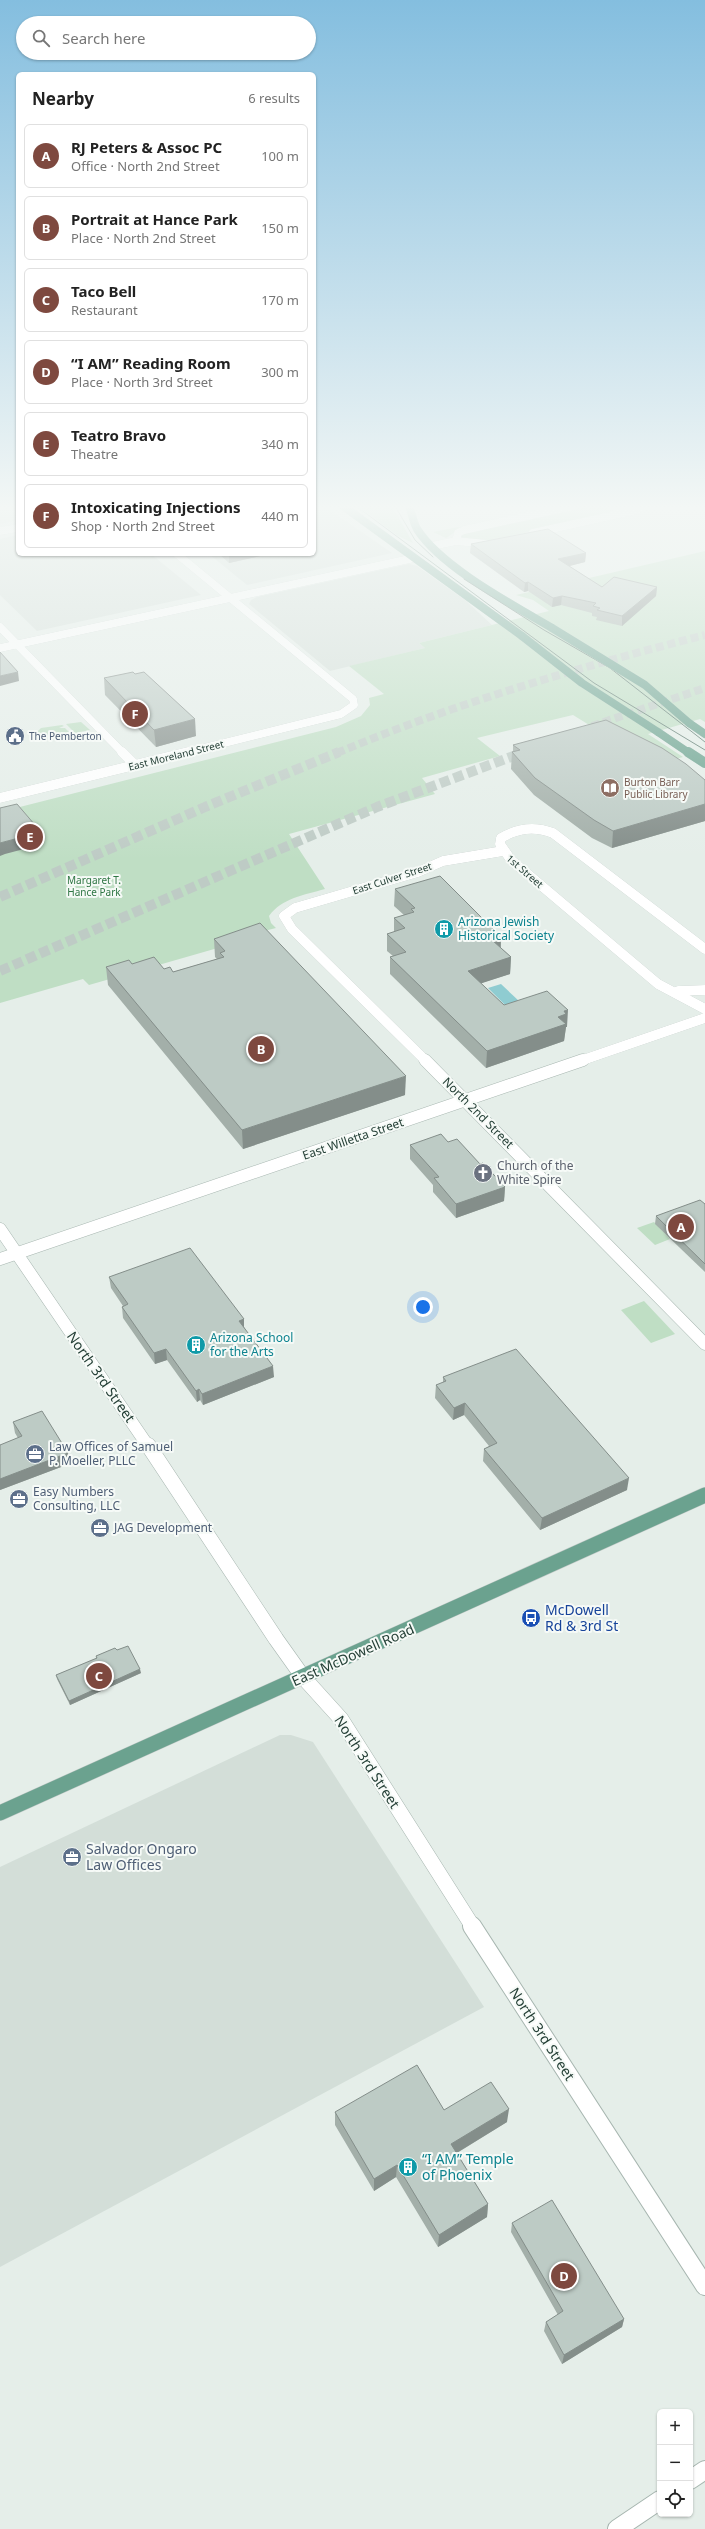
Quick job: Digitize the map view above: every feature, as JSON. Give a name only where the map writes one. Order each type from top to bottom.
[{"type":"main road","points":[[505,624],[582,683],[705,763]]},
{"type":"main road","points":[[546,624],[645,685],[705,734]]},
{"type":"main road","name":"East McDowell Road","points":[[0,1813],[705,1495]]},
{"type":"street","points":[[0,648],[113,624]]},
{"type":"street","name":"East Moreland Street","points":[[0,798],[341,714],[351,709],[354,705],[353,699],[262,624]]},
{"type":"street","points":[[0,627],[135,765]]},
{"type":"street","name":"1st Street","points":[[705,949],[553,833],[537,828],[516,831],[501,838],[500,844],[503,851],[658,984],[675,991],[705,1009]]},
{"type":"street","name":"East Culver Street","points":[[284,916],[295,908],[418,872],[443,861],[503,851]]},
{"type":"street","name":"North 2nd Street","points":[[284,916],[292,929],[466,1100],[705,1344]]},
{"type":"street","name":"1st Street","points":[[675,991],[705,990]]},
{"type":"street","name":"East Willetta Street","points":[[0,1259],[705,1018]]},
{"type":"street","name":"North 3rd Street","points":[[0,1229],[142,1436],[303,1677],[341,1719],[461,1909],[705,2286]]},
{"type":"street","points":[[693,2478],[705,2470]]},
{"type":"street","points":[[617,2529],[657,2502]]},
{"type":"shaded area","points":[[30,624],[69,624],[37,631]]},
{"type":"shaded area","points":[[273,624],[492,625],[419,643],[425,648],[330,671]]},
{"type":"shaded area","points":[[280,1735],[291,1735],[313,1742],[484,2007],[0,2267],[0,1867]]},
{"type":"green space","name":"Margaret T. Hance Park","points":[[496,624],[705,624],[705,722],[700,719],[648,734],[683,757],[665,762],[607,736],[573,715],[477,738],[500,756],[422,778],[435,794],[289,834],[325,889],[301,895],[280,905],[269,916],[271,923],[276,928],[264,931],[266,934],[89,985],[83,979],[0,1003],[0,812],[336,727],[361,716],[370,705],[369,698],[384,694],[349,666],[425,648],[419,643]]},
{"type":"green space","points":[[81,722],[90,730],[75,733],[66,724]]},
{"type":"green space","points":[[64,726],[59,728],[65,728],[71,734],[38,742],[36,739],[42,738],[37,732],[41,728]]},
{"type":"green space","points":[[654,1222],[670,1239],[655,1245],[637,1228]]},
{"type":"green space","points":[[644,1301],[675,1334],[651,1343],[621,1310]]},
{"type":"water","points":[[501,984],[520,1002],[507,1007],[488,988]]},
{"type":"building","points":[[0,652],[18,672],[0,676]]},
{"type":"building","points":[[133,672],[135,674],[144,672],[195,719],[154,730],[104,678]]},
{"type":"building","name":"Burton Barr Public Library","points":[[606,720],[662,748],[686,764],[705,780],[705,804],[613,831],[594,820],[535,778],[512,752],[520,750],[513,745]]},
{"type":"building","points":[[17,804],[41,832],[0,843],[0,808]]},
{"type":"building","points":[[440,876],[501,937],[492,940],[511,957],[468,971],[504,1005],[547,991],[568,1010],[564,1011],[566,1014],[558,1017],[566,1024],[487,1051],[390,957],[406,952],[387,934],[405,928],[394,918],[414,912],[411,909],[415,908],[395,889]]},
{"type":"building","points":[[260,923],[406,1076],[242,1130],[106,967],[129,960],[132,964],[154,957],[164,969],[170,967],[173,972],[224,957],[220,953],[225,951],[214,939]]},
{"type":"building","points":[[441,1134],[448,1142],[457,1139],[480,1164],[483,1163],[505,1187],[456,1204],[434,1178],[439,1177],[410,1145]]},
{"type":"building","points":[[700,1200],[705,1204],[705,1264],[656,1216]]},
{"type":"building","name":"Arizona School for the Arts","points":[[190,1248],[244,1319],[239,1321],[273,1366],[202,1394],[199,1389],[196,1391],[166,1349],[154,1353],[122,1307],[128,1304],[109,1277]]},
{"type":"building","points":[[516,1349],[629,1478],[542,1518],[484,1449],[497,1443],[465,1403],[454,1408],[436,1385],[446,1381],[443,1377]]},
{"type":"building","name":"Law Offices of Samuel P. Moeller, PLLC","points":[[42,1411],[68,1453],[0,1479],[0,1445],[22,1436],[13,1422]]},
{"type":"building","points":[[128,1646],[140,1669],[69,1701],[56,1675],[97,1658],[96,1656],[115,1648],[117,1650]]},
{"type":"building","name":"“I AM” Temple of Phoenix","points":[[417,2065],[444,2110],[491,2082],[509,2109],[451,2144],[488,2204],[439,2235],[397,2165],[374,2179],[335,2112]]},
{"type":"building","points":[[552,2200],[624,2319],[564,2355],[546,2322],[563,2311],[512,2223]]},
{"type":"tunnel","points":[[337,753],[427,718],[519,687],[705,635]]},
{"type":"tunnel","points":[[592,726],[705,688]]},
{"type":"tunnel","points":[[0,897],[205,807],[339,752]]},
{"type":"tunnel","points":[[0,971],[377,807],[524,752]]},
{"type":"tram line","points":[[515,624],[594,683],[705,750]]},
{"type":"tram line","points":[[535,624],[610,668],[705,742]]},
{"type":"place","name":"Intoxicating Injections","points":[[135,714]]},
{"type":"place","name":"The Pemberton","points":[[15,736]]},
{"type":"place","name":"Burton Barr Public Library","points":[[610,788]]},
{"type":"place","name":"Teatro Bravo","points":[[30,837]]},
{"type":"place","name":"Arizona Jewish Historical Society","points":[[444,929]]},
{"type":"place","name":"Portrait at Hance Park","points":[[261,1049]]},
{"type":"place","name":"Church of the White Spire","points":[[483,1173]]},
{"type":"place","name":"RJ Peters & Assoc PC","points":[[681,1227]]},
{"type":"place","name":"Arizona School for the Arts","points":[[196,1345]]},
{"type":"place","name":"Law Offices of Samuel P. Moeller, PLLC","points":[[35,1454]]},
{"type":"place","name":"Easy Numbers Consulting, LLC","points":[[19,1499]]},
{"type":"place","name":"JAG Development","points":[[100,1528]]},
{"type":"place","name":"McDowell Rd & 3rd St","points":[[531,1618]]},
{"type":"place","name":"Taco Bell","points":[[99,1676]]},
{"type":"place","name":"Salvador Ongaro Law Offices","points":[[72,1857]]},
{"type":"place","name":"“I AM” Temple of Phoenix","points":[[408,2167]]},
{"type":"place","name":"“I AM” Reading Room","points":[[564,2276]]}]
